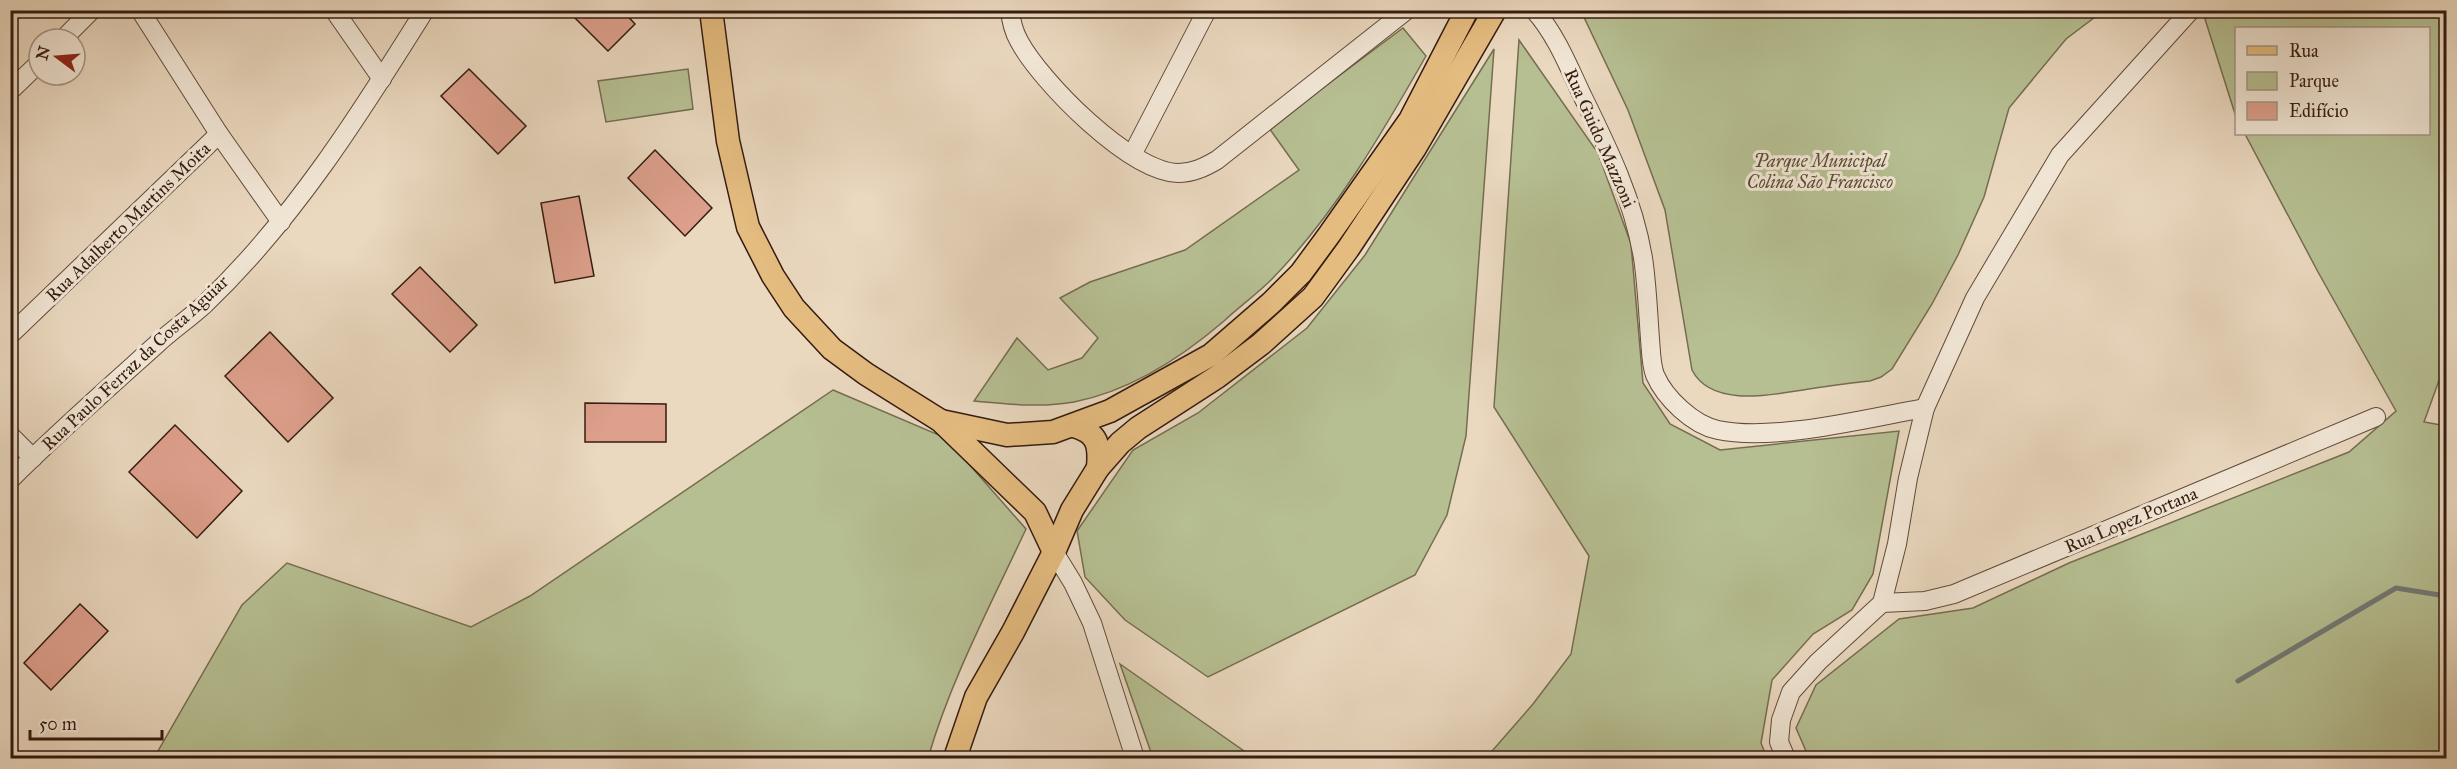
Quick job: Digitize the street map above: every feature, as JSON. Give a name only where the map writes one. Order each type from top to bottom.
[{"type":"main road","points":[[711,10],[728,141],[748,227],[773,276],[794,308],[832,349],[866,374],[941,421],[1035,512],[1054,552]]},
{"type":"main road","points":[[941,421],[1007,435],[1053,432],[1074,426],[1132,400],[1211,356],[1242,330],[1301,273],[1410,120],[1467,10]]},
{"type":"main road","points":[[955,759],[976,697],[1013,632],[1054,552],[1072,510],[1098,468],[1120,443],[1261,344],[1313,297],[1415,148],[1494,10]]},
{"type":"main road","points":[[1074,426],[1088,430],[1094,438],[1099,450],[1098,468]]},
{"type":"main road","points":[[989,468],[993,448],[1007,435]]},
{"type":"main road","points":[[1035,512],[1049,514],[1072,510]]},
{"type":"street","points":[[75,27],[92,10]]},
{"type":"street","points":[[140,10],[219,134],[281,222]]},
{"type":"street","points":[[334,10],[382,79]]},
{"type":"street","name":"Rua Paulo Ferraz da Costa Aguiar","points":[[10,480],[158,343],[205,304],[281,222],[320,171],[425,10]]},
{"type":"street","points":[[1010,10],[1018,40],[1073,109],[1106,138],[1132,155],[1177,173],[1197,170],[1217,160],[1407,10]]},
{"type":"street","points":[[1132,155],[1207,10]]},
{"type":"street","name":"Rua Guido Mazzoni","points":[[1534,10],[1546,23],[1620,173],[1635,219],[1643,259],[1654,373],[1667,397],[1688,415],[1716,430],[1746,432],[1786,431],[1924,408]]},
{"type":"street","points":[[1786,759],[1779,742],[1781,720],[1791,692],[1818,662],[1882,603],[1897,544],[1908,478],[1924,408],[1975,298],[2060,155],[2191,10]]},
{"type":"street","points":[[10,91],[27,75]]},
{"type":"street","name":"Rua Adalberto Martins Moita","points":[[10,335],[219,134]]},
{"type":"street","name":"Rua Lopez Portana","points":[[1882,603],[1925,601],[1954,594],[2376,417]]},
{"type":"street","points":[[10,435],[33,458]]},
{"type":"street","points":[[1054,552],[1073,583],[1092,623],[1135,759]]},
{"type":"green space","points":[[2216,10],[2446,11],[2446,361],[2424,422],[2446,426],[2446,758],[2410,758],[2407,752],[2395,758],[1809,758],[1796,728],[1816,685],[1899,619],[1973,608],[2069,563],[2349,452],[2396,411],[2318,272],[2246,135],[2430,135],[2430,27],[2235,27],[2235,114],[2205,19]]},
{"type":"green space","name":"Parque Municipal Colina São Francisco","points":[[1581,11],[2103,11],[2066,39],[2009,108],[1984,197],[1958,255],[1932,304],[1892,369],[1870,381],[1779,394],[1745,396],[1714,390],[1701,382],[1692,370],[1665,210],[1628,110]]},
{"type":"green space","points":[[1403,28],[1426,56],[1392,115],[1337,201],[1295,254],[1260,290],[1190,348],[1154,371],[1115,390],[1074,402],[1049,405],[974,401],[1017,338],[1048,370],[1082,358],[1098,338],[1060,298],[1090,282],[1185,250],[1299,170],[1269,128]]},
{"type":"green space","points":[[1519,40],[1598,153],[1631,244],[1643,383],[1670,424],[1720,450],[1899,431],[1873,574],[1852,610],[1813,634],[1772,680],[1761,743],[1767,758],[1486,758],[1533,704],[1571,654],[1589,556],[1494,407]]},
{"type":"green space","points":[[1494,49],[1466,436],[1447,515],[1415,575],[1208,677],[1125,620],[1085,577],[1077,531],[1133,450],[1198,413],[1307,328],[1365,255]]},
{"type":"green space","points":[[688,69],[693,109],[606,122],[598,81]]},
{"type":"green space","points":[[833,390],[946,438],[1026,529],[948,699],[928,758],[154,758],[242,605],[287,563],[471,627],[530,596]]},
{"type":"green space","points":[[1120,664],[1254,758],[1153,758]]},
{"type":"building","points":[[567,10],[622,10],[635,24],[608,51]]},
{"type":"building","points":[[469,69],[526,126],[498,154],[441,96]]},
{"type":"building","points":[[655,150],[712,208],[685,236],[628,178]]},
{"type":"building","points":[[579,196],[594,276],[555,283],[541,203]]},
{"type":"building","points":[[420,267],[477,325],[450,352],[392,294]]},
{"type":"building","points":[[270,332],[333,398],[288,442],[225,376]]},
{"type":"building","points":[[585,403],[666,404],[666,442],[585,442]]},
{"type":"building","points":[[175,425],[242,491],[197,538],[129,472]]},
{"type":"building","points":[[80,604],[108,631],[51,690],[24,663]]},
{"type":"waterway","points":[[2238,681],[2396,588],[2446,596]]}]
